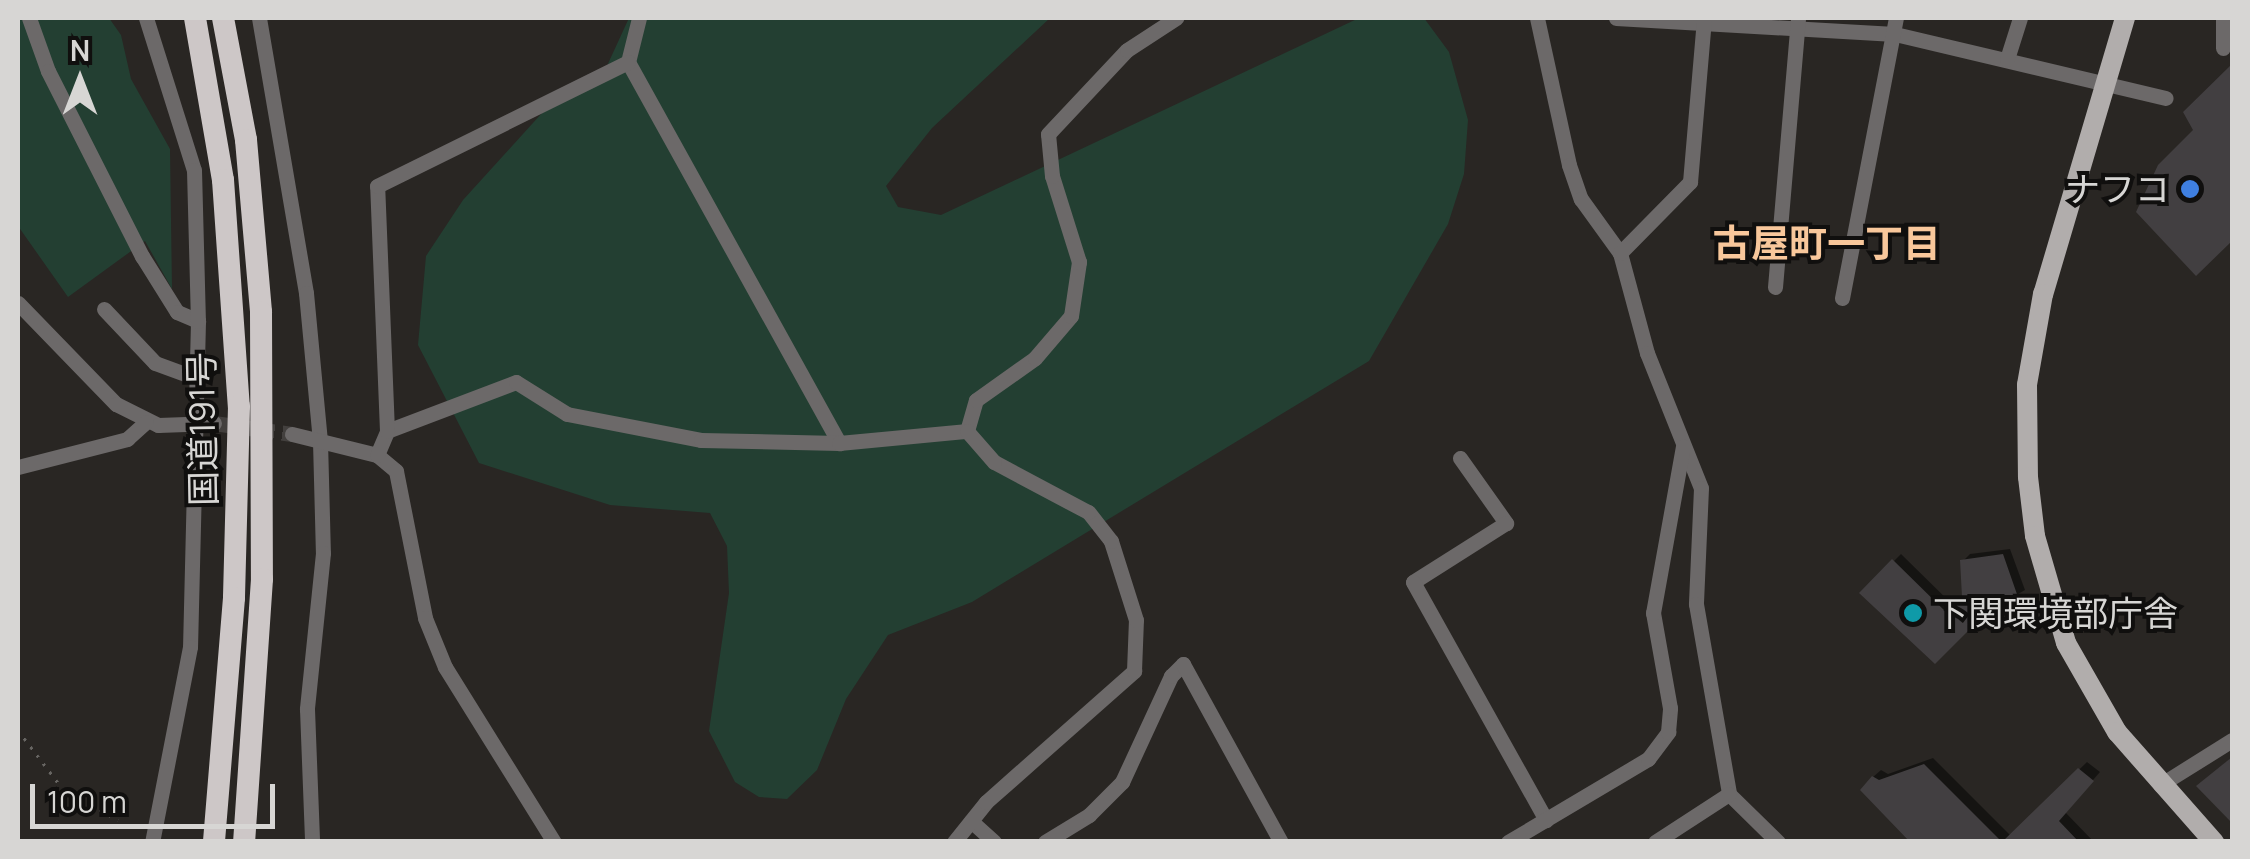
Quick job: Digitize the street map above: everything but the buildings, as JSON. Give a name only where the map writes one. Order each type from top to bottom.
[{"type":"highway","name":"国道191号","points":[[196,18],[223,180],[239,406],[236,581],[214,842]]},
{"type":"highway","name":"国道191号","points":[[222,18],[246,140],[260,312],[262,579],[244,842]]},
{"type":"highway","points":[[260,842],[262,579]]},
{"type":"main road","points":[[2125,18],[2043,294],[2027,385],[2028,477],[2035,536],[2066,643],[2117,732],[2214,842]]},
{"type":"street","points":[[29,18],[48,70],[142,256],[177,312],[198,321]]},
{"type":"street","points":[[146,18],[194,170],[198,321],[193,377],[190,646],[152,842]]},
{"type":"street","points":[[258,18],[306,293],[320,441],[322,553],[307,709],[312,842]]},
{"type":"street","points":[[640,18],[628,62],[839,443]]},
{"type":"street","points":[[967,431],[976,400],[1035,358],[1071,316],[1079,262],[1052,176],[1048,134],[1127,50],[1176,18]]},
{"type":"street","points":[[1537,18],[1569,166],[1581,199],[1620,253],[1647,353],[1700,488],[1696,604],[1729,794],[1778,842]]},
{"type":"street","points":[[1616,18],[1896,26],[2007,60],[2166,98]]},
{"type":"street","points":[[2007,60],[2020,18]]},
{"type":"street","points":[[2222,48],[2223,18]]},
{"type":"street","points":[[1620,253],[1690,182],[1704,20]]},
{"type":"street","points":[[1775,287],[1798,24]]},
{"type":"street","points":[[1842,298],[1896,26]]},
{"type":"street","points":[[377,455],[386,431],[377,186],[628,62]]},
{"type":"street","points":[[18,303],[116,404],[146,422],[173,428],[214,423]]},
{"type":"street","points":[[104,310],[155,363],[193,377]]},
{"type":"street","points":[[386,431],[516,382],[567,414],[700,440],[839,443],[967,431]]},
{"type":"street","points":[[18,467],[127,440],[146,422]]},
{"type":"street","points":[[954,842],[970,821],[1134,672],[1136,620],[1111,541],[1088,512],[994,462],[967,431]]},
{"type":"street","points":[[292,434],[377,455],[396,470],[407,502],[424,618],[445,666],[554,842]]},
{"type":"street","points":[[1508,842],[1648,759],[1668,732],[1670,708],[1652,612],[1684,446]]},
{"type":"street","points":[[1460,458],[1506,522],[1413,582],[1546,820]]},
{"type":"street","points":[[1045,842],[1089,815],[1122,782],[1171,676],[1183,664],[1281,842]]},
{"type":"street","points":[[2160,785],[2232,740]]},
{"type":"street","points":[[1655,842],[1729,794]]},
{"type":"street","points":[[970,821],[994,842]]},
{"type":"path","points":[[18,730],[63,790],[118,820]]},
{"type":"green space","points":[[18,18],[109,18],[121,35],[131,79],[170,149],[172,289],[145,241],[68,297],[18,226]]},
{"type":"green space","points":[[629,18],[1050,18],[932,128],[886,186],[898,207],[941,215],[1359,18],[1424,18],[1449,52],[1468,120],[1464,174],[1448,224],[1369,361],[972,602],[888,635],[846,699],[817,770],[787,799],[759,797],[735,782],[709,731],[729,593],[727,546],[710,513],[610,505],[479,463],[418,345],[426,256],[463,200],[542,113],[606,68]]},
{"type":"tunnel","points":[[214,423],[292,434]]},
{"type":"place","name":"ナフコ","points":[[2190,189]]},
{"type":"place","name":"下関環境部庁舎","points":[[1913,613]]},
{"type":"district","name":"古屋町一丁目","points":[[1827,243]]}]
